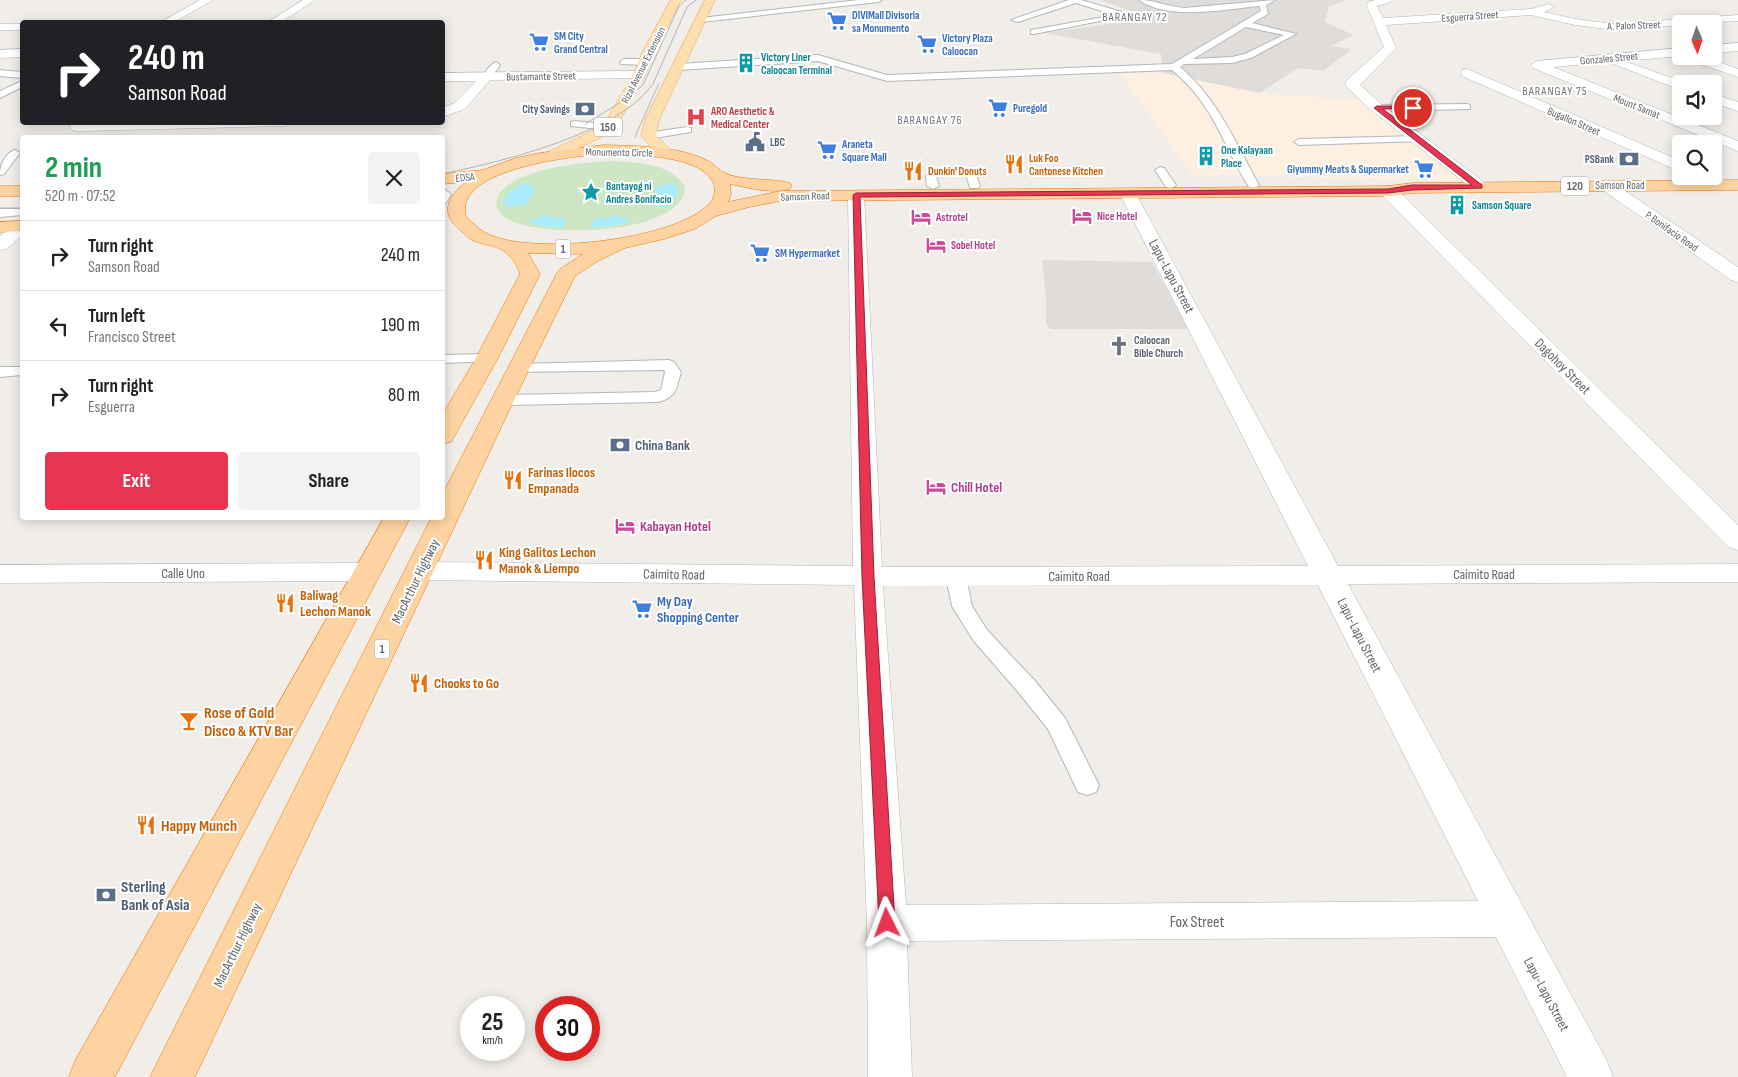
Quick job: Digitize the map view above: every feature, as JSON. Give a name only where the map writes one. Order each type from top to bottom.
[{"type":"highway","name":"Monumento Circle","points":[[462,223],[457,216],[456,208],[458,199],[465,191],[488,175],[518,164],[553,155],[611,150],[665,153],[698,163],[719,177]]},
{"type":"highway","name":"EDSA","points":[[445,179],[488,175]]},
{"type":"highway","name":"Samson Road","points":[[719,177],[755,184],[794,186],[972,178],[1170,185],[1382,184],[1412,188]]},
{"type":"highway","name":"1","points":[[445,222],[462,223],[479,235],[508,244],[572,250],[618,245],[673,232],[688,226],[710,212],[717,206],[724,193],[719,177]]},
{"type":"highway","name":"Samson Road","points":[[710,212],[747,202],[781,196],[1388,191],[1412,188],[1479,186],[1734,185]]},
{"type":"highway","points":[[0,191],[20,191]]},
{"type":"highway","points":[[0,227],[20,227]]},
{"type":"highway","name":"1","points":[[445,432],[487,358],[530,274],[523,258],[508,244]]},
{"type":"highway","name":"MacArthur Highway","points":[[445,519],[502,400],[567,273],[589,258],[618,245]]},
{"type":"highway","points":[[91,1077],[396,520]]},
{"type":"highway","name":"MacArthur Highway","points":[[172,1077],[444,520]]},
{"type":"main road","name":"Rizal Avenue Extension","points":[[608,127],[642,68],[676,0]]},
{"type":"main road","points":[[665,153],[648,136],[652,120],[710,0]]},
{"type":"main road","name":"150","points":[[553,155],[574,146],[608,127]]},
{"type":"street","points":[[171,20],[208,0]]},
{"type":"street","points":[[277,20],[310,0]]},
{"type":"street","points":[[1387,0],[1372,4],[1390,48],[1352,83],[1358,92],[1377,108],[1479,186]]},
{"type":"street","name":"Esguerra Street","points":[[1379,22],[1531,12],[1546,9],[1558,0]]},
{"type":"street","name":"A. Palon Street","points":[[1531,12],[1575,22],[1613,27],[1738,18]]},
{"type":"street","points":[[0,27],[20,27]]},
{"type":"street","points":[[1722,48],[1738,47]]},
{"type":"street","points":[[0,54],[20,53]]},
{"type":"street","name":"Gonzales Street","points":[[1537,64],[1672,55]]},
{"type":"street","points":[[1604,58],[1672,83]]},
{"type":"street","name":"Mount Samat","points":[[1537,64],[1572,80],[1738,146]]},
{"type":"street","points":[[1714,65],[1738,73]]},
{"type":"street","name":"Bustamante Street","points":[[445,77],[642,68]]},
{"type":"street","name":"Bugallon Street","points":[[1467,73],[1672,163]]},
{"type":"street","points":[[445,112],[460,106],[487,76]]},
{"type":"street","points":[[1722,101],[1738,107]]},
{"type":"street","points":[[77,127],[134,125]]},
{"type":"street","points":[[147,135],[162,125]]},
{"type":"street","name":"P. Bonifacio Road","points":[[1606,186],[1738,276]]},
{"type":"street","name":"Dagohoy Street","points":[[1388,191],[1738,541]]},
{"type":"street","name":"Lapu-Lapu Street","points":[[1128,194],[1591,1077]]},
{"type":"street","points":[[856,195],[868,577],[887,923],[890,1077]]},
{"type":"street","points":[[0,245],[20,229]]},
{"type":"street","name":"Caimito Road","points":[[420,571],[868,577],[1738,573]]},
{"type":"street","name":"Calle Uno","points":[[0,574],[366,572]]},
{"type":"street","name":"Fox Street","points":[[887,923],[1507,919]]},
{"type":"lane","points":[[701,20],[878,0]]},
{"type":"lane","points":[[1043,0],[1074,10]]},
{"type":"lane","points":[[1074,0],[1122,16],[1038,31],[1015,20],[1059,6],[1074,0]]},
{"type":"lane","points":[[1143,0],[1170,9],[1184,10],[1262,4],[1271,0]]},
{"type":"lane","points":[[1178,65],[1265,12],[1262,4]]},
{"type":"lane","points":[[1083,13],[1102,19]]},
{"type":"lane","points":[[1035,14],[1072,24]]},
{"type":"lane","points":[[679,67],[818,58],[887,78],[897,78],[1178,65],[1232,60],[1248,56],[1292,34],[1244,24]]},
{"type":"lane","points":[[624,62],[642,68]]},
{"type":"lane","points":[[487,76],[496,65]]},
{"type":"lane","points":[[1178,65],[1208,104],[1228,136],[1253,185]]},
{"type":"lane","points":[[0,73],[20,75]]},
{"type":"lane","points":[[0,94],[20,85]]},
{"type":"lane","points":[[1377,108],[1467,107]]},
{"type":"lane","points":[[574,124],[608,127]]},
{"type":"lane","points":[[648,136],[687,130]]},
{"type":"lane","points":[[1300,142],[1417,138]]},
{"type":"lane","points":[[0,172],[15,153]]},
{"type":"lane","points":[[1160,170],[1170,185]]},
{"type":"lane","points":[[0,202],[20,201]]},
{"type":"lane","points":[[0,213],[20,212]]},
{"type":"lane","points":[[445,359],[487,358]]},
{"type":"lane","points":[[502,400],[658,397],[668,392],[673,372],[669,365],[519,369]]},
{"type":"lane","points":[[0,372],[20,371]]},
{"type":"lane","points":[[956,577],[962,606],[980,635],[1027,686],[1057,724],[1088,785]]},
{"type":"shaded area","points":[[1099,0],[1347,0],[1329,6],[1325,22],[1354,35],[1331,46],[1352,49],[1323,71],[1298,68],[1259,93],[1163,73],[1161,54],[1044,33],[1152,18]]},
{"type":"shaded area","name":"One Kalayaan Place","points":[[1120,73],[1163,73],[1259,93],[1359,100],[1461,180],[1192,175]]},
{"type":"shaded area","points":[[1042,260],[1152,262],[1188,329],[1051,329],[1046,324],[1046,296]]},
{"type":"green space","points":[[612,161],[652,165],[671,173],[685,187],[678,203],[661,215],[636,224],[607,229],[576,230],[547,229],[523,225],[506,218],[497,207],[497,199],[503,189],[530,174],[584,163]]},
{"type":"water","points":[[525,183],[536,187],[527,204],[508,207],[503,203],[508,193]]},
{"type":"water","points":[[672,183],[678,188],[675,198],[671,202],[662,208],[649,204],[657,187]]},
{"type":"water","points":[[547,215],[556,218],[567,218],[561,228],[541,226],[527,221]]},
{"type":"water","points":[[616,215],[632,221],[612,226],[590,228],[595,218],[607,218]]},
{"type":"tram line","points":[[585,124],[626,99],[643,85],[679,6],[686,0]]},
{"type":"tram line","points":[[445,173],[495,162],[556,143],[586,131],[636,102],[653,84],[687,7],[696,0]]},
{"type":"tram line","points":[[635,137],[659,83]]},
{"type":"tram line","points":[[0,208],[20,208]]},
{"type":"place","name":"DIVIMall Divisoria sa Monumento","points":[[837,21]]},
{"type":"place","name":"SM City Grand Central","points":[[539,42]]},
{"type":"place","name":"Victory Plaza Caloocan","points":[[927,44]]},
{"type":"place","name":"Victory Liner Caloocan Terminal","points":[[746,63]]},
{"type":"place","name":"Puregold","points":[[998,108]]},
{"type":"place","name":"City Savings","points":[[585,109]]},
{"type":"place","name":"ARO Aesthetic & Medical Center","points":[[696,117]]},
{"type":"place","name":"LBC","points":[[755,142]]},
{"type":"place","name":"Araneta Square Mall","points":[[827,150]]},
{"type":"place","name":"One Kalayaan Place","points":[[1206,156]]},
{"type":"place","name":"PSBank","points":[[1629,159]]},
{"type":"place","name":"Luk Foo Cantonese Kitchen","points":[[1014,164]]},
{"type":"place","name":"Giyummy Meats & Supermarket","points":[[1424,169]]},
{"type":"place","name":"Dunkin' Donuts","points":[[913,171]]},
{"type":"place","name":"Bantayog ni Andres Bonifacio","points":[[591,192]]},
{"type":"place","name":"Samson Square","points":[[1457,205]]},
{"type":"place","name":"Nice Hotel","points":[[1082,216]]},
{"type":"place","name":"Astrotel","points":[[921,217]]},
{"type":"place","name":"Sobel Hotel","points":[[936,245]]},
{"type":"place","name":"SM Hypermarket","points":[[760,253]]},
{"type":"place","name":"Caloocan Bible Church","points":[[1119,346]]},
{"type":"place","name":"China Bank","points":[[620,445]]},
{"type":"place","name":"Farinas Ilocos Empanada","points":[[513,480]]},
{"type":"place","name":"Chill Hotel","points":[[936,487]]},
{"type":"place","name":"Kabayan Hotel","points":[[625,526]]},
{"type":"place","name":"King Galitos Lechon Manok & Liempo","points":[[484,560]]},
{"type":"place","name":"Baliwag Lechon Manok","points":[[285,603]]},
{"type":"place","name":"My Day Shopping Center","points":[[642,609]]},
{"type":"place","name":"Chooks to Go","points":[[419,683]]},
{"type":"place","name":"Rose of Gold Disco & KTV Bar","points":[[189,721]]},
{"type":"place","name":"Happy Munch","points":[[146,825]]},
{"type":"place","name":"Sterling Bank of Asia","points":[[106,895]]},
{"type":"district","name":"BARANGAY 72","points":[[1135,17]]},
{"type":"district","name":"BARANGAY 75","points":[[1555,91]]},
{"type":"district","name":"BARANGAY 76","points":[[930,120]]},
{"type":"route","points":[[887,923],[868,577],[856,195],[1388,191],[1412,188],[1479,186],[1377,108],[1413,108]]}]
